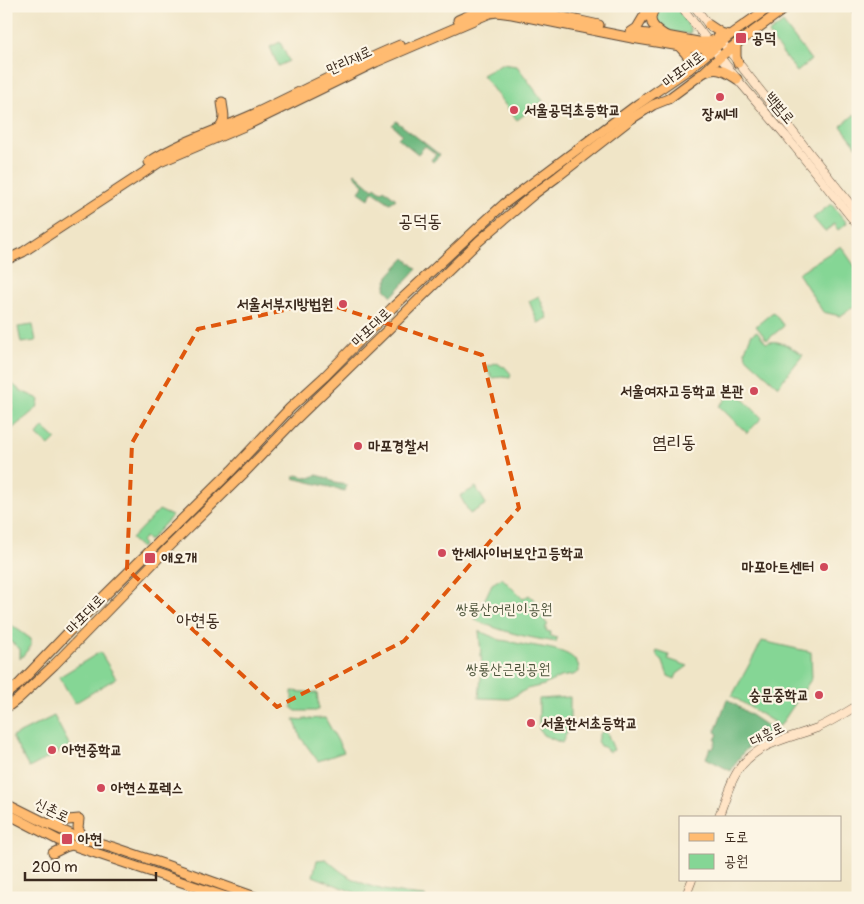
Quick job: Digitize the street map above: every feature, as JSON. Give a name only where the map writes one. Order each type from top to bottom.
[{"type":"main road","points":[[512,6],[631,32],[722,44]]},
{"type":"main road","points":[[631,32],[637,28],[650,6]]},
{"type":"main road","points":[[656,6],[651,15],[651,24],[666,36]]},
{"type":"main road","points":[[681,6],[736,57],[738,63]]},
{"type":"main road","points":[[694,6],[722,44]]},
{"type":"main road","name":"마포대로","points":[[6,708],[54,665],[295,420],[473,247],[534,194],[631,119],[653,105],[668,99],[703,73],[720,57],[722,44],[730,35],[771,6]]},
{"type":"main road","name":"마포대로","points":[[6,694],[18,685],[81,619],[232,470],[290,408],[406,295],[504,204],[722,44],[788,6]]},
{"type":"main road","points":[[853,6],[858,12]]},
{"type":"main road","name":"만리재로","points":[[6,255],[61,222],[111,186],[160,155],[245,122],[440,29],[486,10],[692,48],[722,44]]},
{"type":"main road","points":[[709,25],[721,33],[730,35]]},
{"type":"main road","points":[[679,46],[690,58],[689,68]]},
{"type":"main road","name":"백범로","points":[[720,57],[858,226]]},
{"type":"main road","name":"백범로","points":[[738,63],[858,214]]},
{"type":"main road","points":[[703,73],[710,69],[723,70],[737,79]]},
{"type":"main road","points":[[221,132],[225,117],[222,102]]},
{"type":"main road","name":"만리재로","points":[[6,260],[23,252],[160,162],[221,132]]},
{"type":"main road","points":[[357,343],[365,352]]},
{"type":"main road","name":"대흥로","points":[[719,816],[735,776],[750,758],[763,748],[820,727],[858,705]]},
{"type":"main road","name":"신촌로","points":[[6,802],[75,836],[163,864],[258,898]]},
{"type":"main road","name":"신촌로","points":[[6,813],[60,841],[228,898]]},
{"type":"main road","points":[[48,824],[79,819],[78,828],[84,839]]},
{"type":"main road","points":[[49,835],[55,846],[54,852],[72,845]]},
{"type":"main road","points":[[685,898],[691,882]]},
{"type":"highlighted area","points":[[322,302],[482,355],[519,508],[404,641],[277,707],[127,569],[132,443],[198,329]]},
{"type":"green space","points":[[658,6],[675,7],[691,30],[690,34],[667,31],[657,27],[653,15]]},
{"type":"green space","points":[[783,23],[811,60],[797,72],[768,34]]},
{"type":"green space","points":[[280,42],[289,61],[278,66],[270,47]]},
{"type":"green space","points":[[501,64],[517,66],[543,101],[517,120],[482,75]]},
{"type":"green space","points":[[855,114],[858,118],[858,148],[841,126]]},
{"type":"green space","points":[[396,121],[440,155],[433,162],[431,160],[436,154],[425,146],[418,154],[398,138],[402,134],[392,125]]},
{"type":"green space","points":[[355,173],[373,189],[375,187],[381,192],[384,189],[396,199],[390,203],[372,191],[369,199],[359,192],[364,185]]},
{"type":"green space","points":[[831,204],[847,223],[838,230],[834,224],[825,232],[813,218]]},
{"type":"green space","points":[[841,246],[858,271],[858,304],[840,316],[823,312],[798,273]]},
{"type":"green space","points":[[405,258],[417,269],[392,296],[385,289],[388,276]]},
{"type":"green space","points":[[539,296],[548,318],[538,323],[529,301]]},
{"type":"green space","points":[[773,312],[784,326],[767,340],[756,326]]},
{"type":"green space","points":[[33,325],[36,341],[21,343],[18,327]]},
{"type":"green space","points":[[757,331],[766,343],[781,343],[803,355],[778,386],[746,357],[745,351],[751,335]]},
{"type":"green space","points":[[494,363],[504,366],[511,374],[510,378],[492,378],[491,374],[489,375],[490,373],[486,370],[489,365],[492,366]]},
{"type":"green space","points":[[11,383],[21,391],[39,400],[37,408],[6,434],[6,422],[13,407]]},
{"type":"green space","points":[[734,390],[762,418],[747,433],[719,406]]},
{"type":"green space","points":[[43,427],[56,439],[49,446],[37,435]]},
{"type":"green space","points":[[297,475],[309,478],[317,475],[328,478],[335,483],[347,485],[345,491],[293,478]]},
{"type":"green space","points":[[476,487],[486,504],[470,514],[460,496]]},
{"type":"green space","points":[[159,510],[172,516],[149,541],[145,537],[141,541],[144,545],[141,548],[131,539]]},
{"type":"green space","name":"쌍룡산어린이공원","points":[[502,578],[523,599],[529,595],[540,605],[536,609],[536,613],[548,625],[546,626],[546,631],[551,632],[550,636],[557,638],[556,642],[514,634],[475,620],[492,584]]},
{"type":"green space","points":[[6,621],[31,639],[31,646],[20,659],[20,649],[6,638]]},
{"type":"green space","name":"쌍룡산근링공원","points":[[479,631],[500,640],[560,651],[574,659],[578,665],[579,672],[527,689],[509,699],[479,698],[482,666]]},
{"type":"green space","points":[[762,641],[811,652],[812,678],[780,726],[732,696]]},
{"type":"green space","points":[[657,651],[669,655],[668,659],[688,666],[677,674],[675,679],[668,676],[663,662],[657,655]]},
{"type":"green space","points":[[100,652],[116,678],[75,703],[59,677]]},
{"type":"green space","points":[[292,691],[317,693],[319,709],[316,711],[296,711],[292,708]]},
{"type":"green space","points":[[570,697],[570,726],[562,743],[543,735],[539,729],[539,699]]},
{"type":"green space","points":[[727,699],[776,732],[764,735],[754,742],[741,755],[731,771],[706,758],[710,748],[713,749],[716,741],[718,734],[715,732]]},
{"type":"green space","points":[[54,716],[70,746],[29,768],[12,737]]},
{"type":"green space","points":[[325,718],[344,752],[318,761],[301,738],[294,719]]},
{"type":"green space","points":[[606,730],[614,750],[609,752],[600,746],[597,741],[599,734]]},
{"type":"green space","points":[[326,859],[342,872],[373,887],[404,894],[425,896],[426,898],[368,898],[313,876],[317,860]]},
{"type":"place","name":"공덕","points":[[741,38]]},
{"type":"place","name":"장씨네","points":[[720,97]]},
{"type":"place","name":"서울공덕초등학교","points":[[514,110]]},
{"type":"place","name":"서울서부지방법원","points":[[343,304]]},
{"type":"place","name":"서울여자고등학교 본관","points":[[754,391]]},
{"type":"place","name":"마포경찰서","points":[[358,446]]},
{"type":"place","name":"한세사이버보안고등학교","points":[[442,553]]},
{"type":"place","name":"애오개","points":[[150,558]]},
{"type":"place","name":"마포아트센터","points":[[824,567]]},
{"type":"place","name":"숭문중학교","points":[[819,695]]},
{"type":"place","name":"서울한서초등학교","points":[[531,723]]},
{"type":"place","name":"아현중학교","points":[[52,750]]},
{"type":"place","name":"아현스포렉스","points":[[101,788]]},
{"type":"place","name":"아현","points":[[67,839]]},
{"type":"district","name":"공덕동","points":[[420,221]]},
{"type":"district","name":"염리동","points":[[674,442]]},
{"type":"district","name":"아현동","points":[[198,620]]}]
